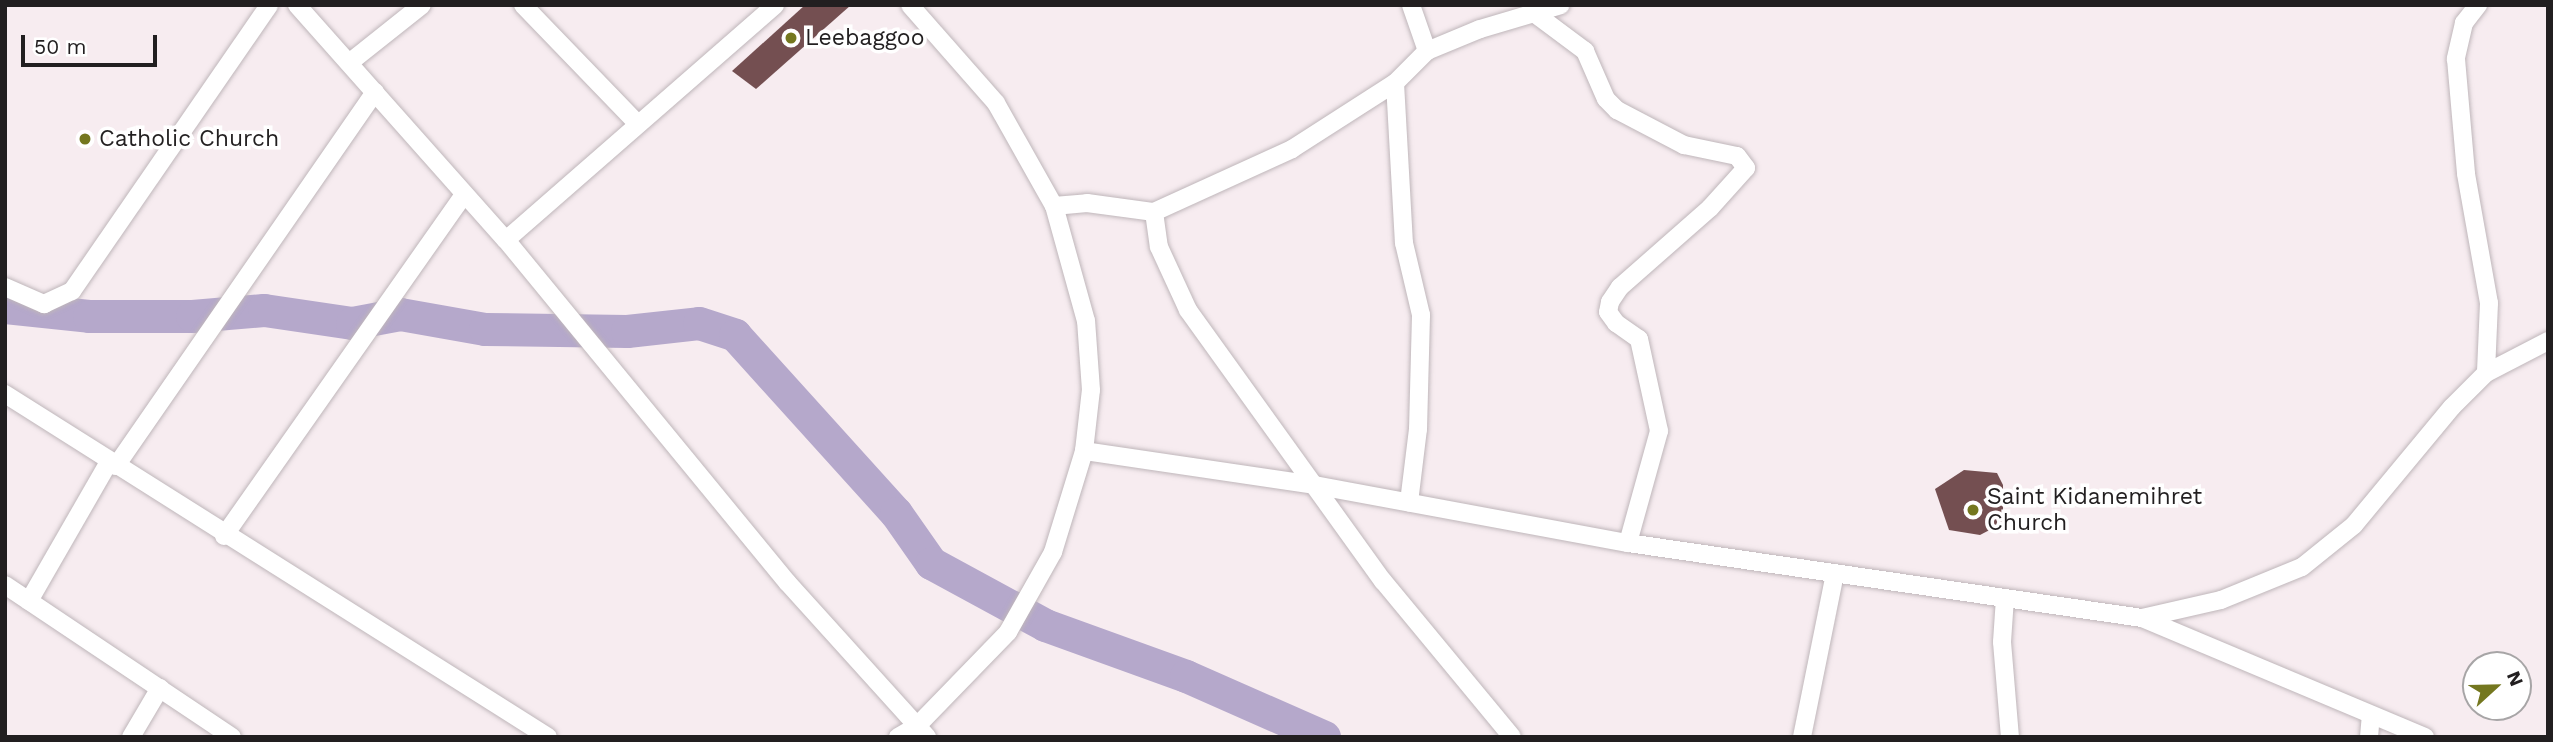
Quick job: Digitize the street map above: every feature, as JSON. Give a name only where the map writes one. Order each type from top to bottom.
[{"type":"street","points":[[5,287],[44,304],[72,291],[269,5]]},
{"type":"street","points":[[297,5],[506,240],[787,582],[922,731]]},
{"type":"street","points":[[349,63],[422,5]]},
{"type":"street","points":[[523,5],[638,124]]},
{"type":"street","points":[[506,240],[775,5]]},
{"type":"street","points":[[898,737],[922,731],[1008,632],[1053,552],[1084,451],[1091,390],[1086,321],[1054,206],[996,103],[910,5]]},
{"type":"street","points":[[1411,5],[1427,51]]},
{"type":"street","points":[[1054,206],[1087,203],[1154,212],[1293,149],[1395,83],[1427,51],[1561,5]]},
{"type":"street","points":[[2479,5],[2464,23],[2456,60],[2466,174],[2489,303],[2486,373]]},
{"type":"street","points":[[1534,13],[1585,51],[1606,99],[1617,110],[1684,145],[1737,156],[1746,168],[1710,208],[1620,287],[1610,302],[1608,312],[1616,323],[1639,339],[1659,431],[1628,543]]},
{"type":"street","points":[[1395,83],[1404,243],[1421,315],[1418,429],[1409,502]]},
{"type":"street","points":[[29,601],[113,464],[375,92]]},
{"type":"street","points":[[224,536],[464,195]]},
{"type":"street","points":[[1154,212],[1159,247],[1188,310],[1383,581],[1511,737]]},
{"type":"street","points":[[2142,618],[2221,600],[2302,567],[2354,525],[2486,373],[2548,341]]},
{"type":"street","points":[[5,394],[224,536],[389,634],[548,737]]},
{"type":"street","points":[[1084,451],[1314,485],[1628,543],[2142,618],[2425,737]]},
{"type":"street","points":[[1802,737],[1835,573]]},
{"type":"street","points":[[5,585],[232,737]]},
{"type":"street","points":[[2005,598],[2002,642],[2010,737]]},
{"type":"street","points":[[131,737],[160,688]]},
{"type":"street","points":[[2370,737],[2371,716]]},
{"type":"building","name":"Leebaggoo","points":[[805,5],[851,5],[756,89],[732,71]]},
{"type":"building","name":"Saint Kidanemihret Church","points":[[1964,470],[1997,473],[2003,485],[2003,523],[1980,535],[1949,530],[1935,489]]},
{"type":"waterway","points":[[5,307],[89,316],[192,316],[264,310],[352,323],[400,314],[485,329],[627,331],[699,323],[735,335],[896,513],[931,563],[1045,625],[1186,676],[1324,737]]},
{"type":"place","name":"Leebaggoo","points":[[791,38]]},
{"type":"place","name":"Catholic Church","points":[[85,139]]},
{"type":"place","name":"Saint Kidanemihret Church","points":[[1973,510]]}]
